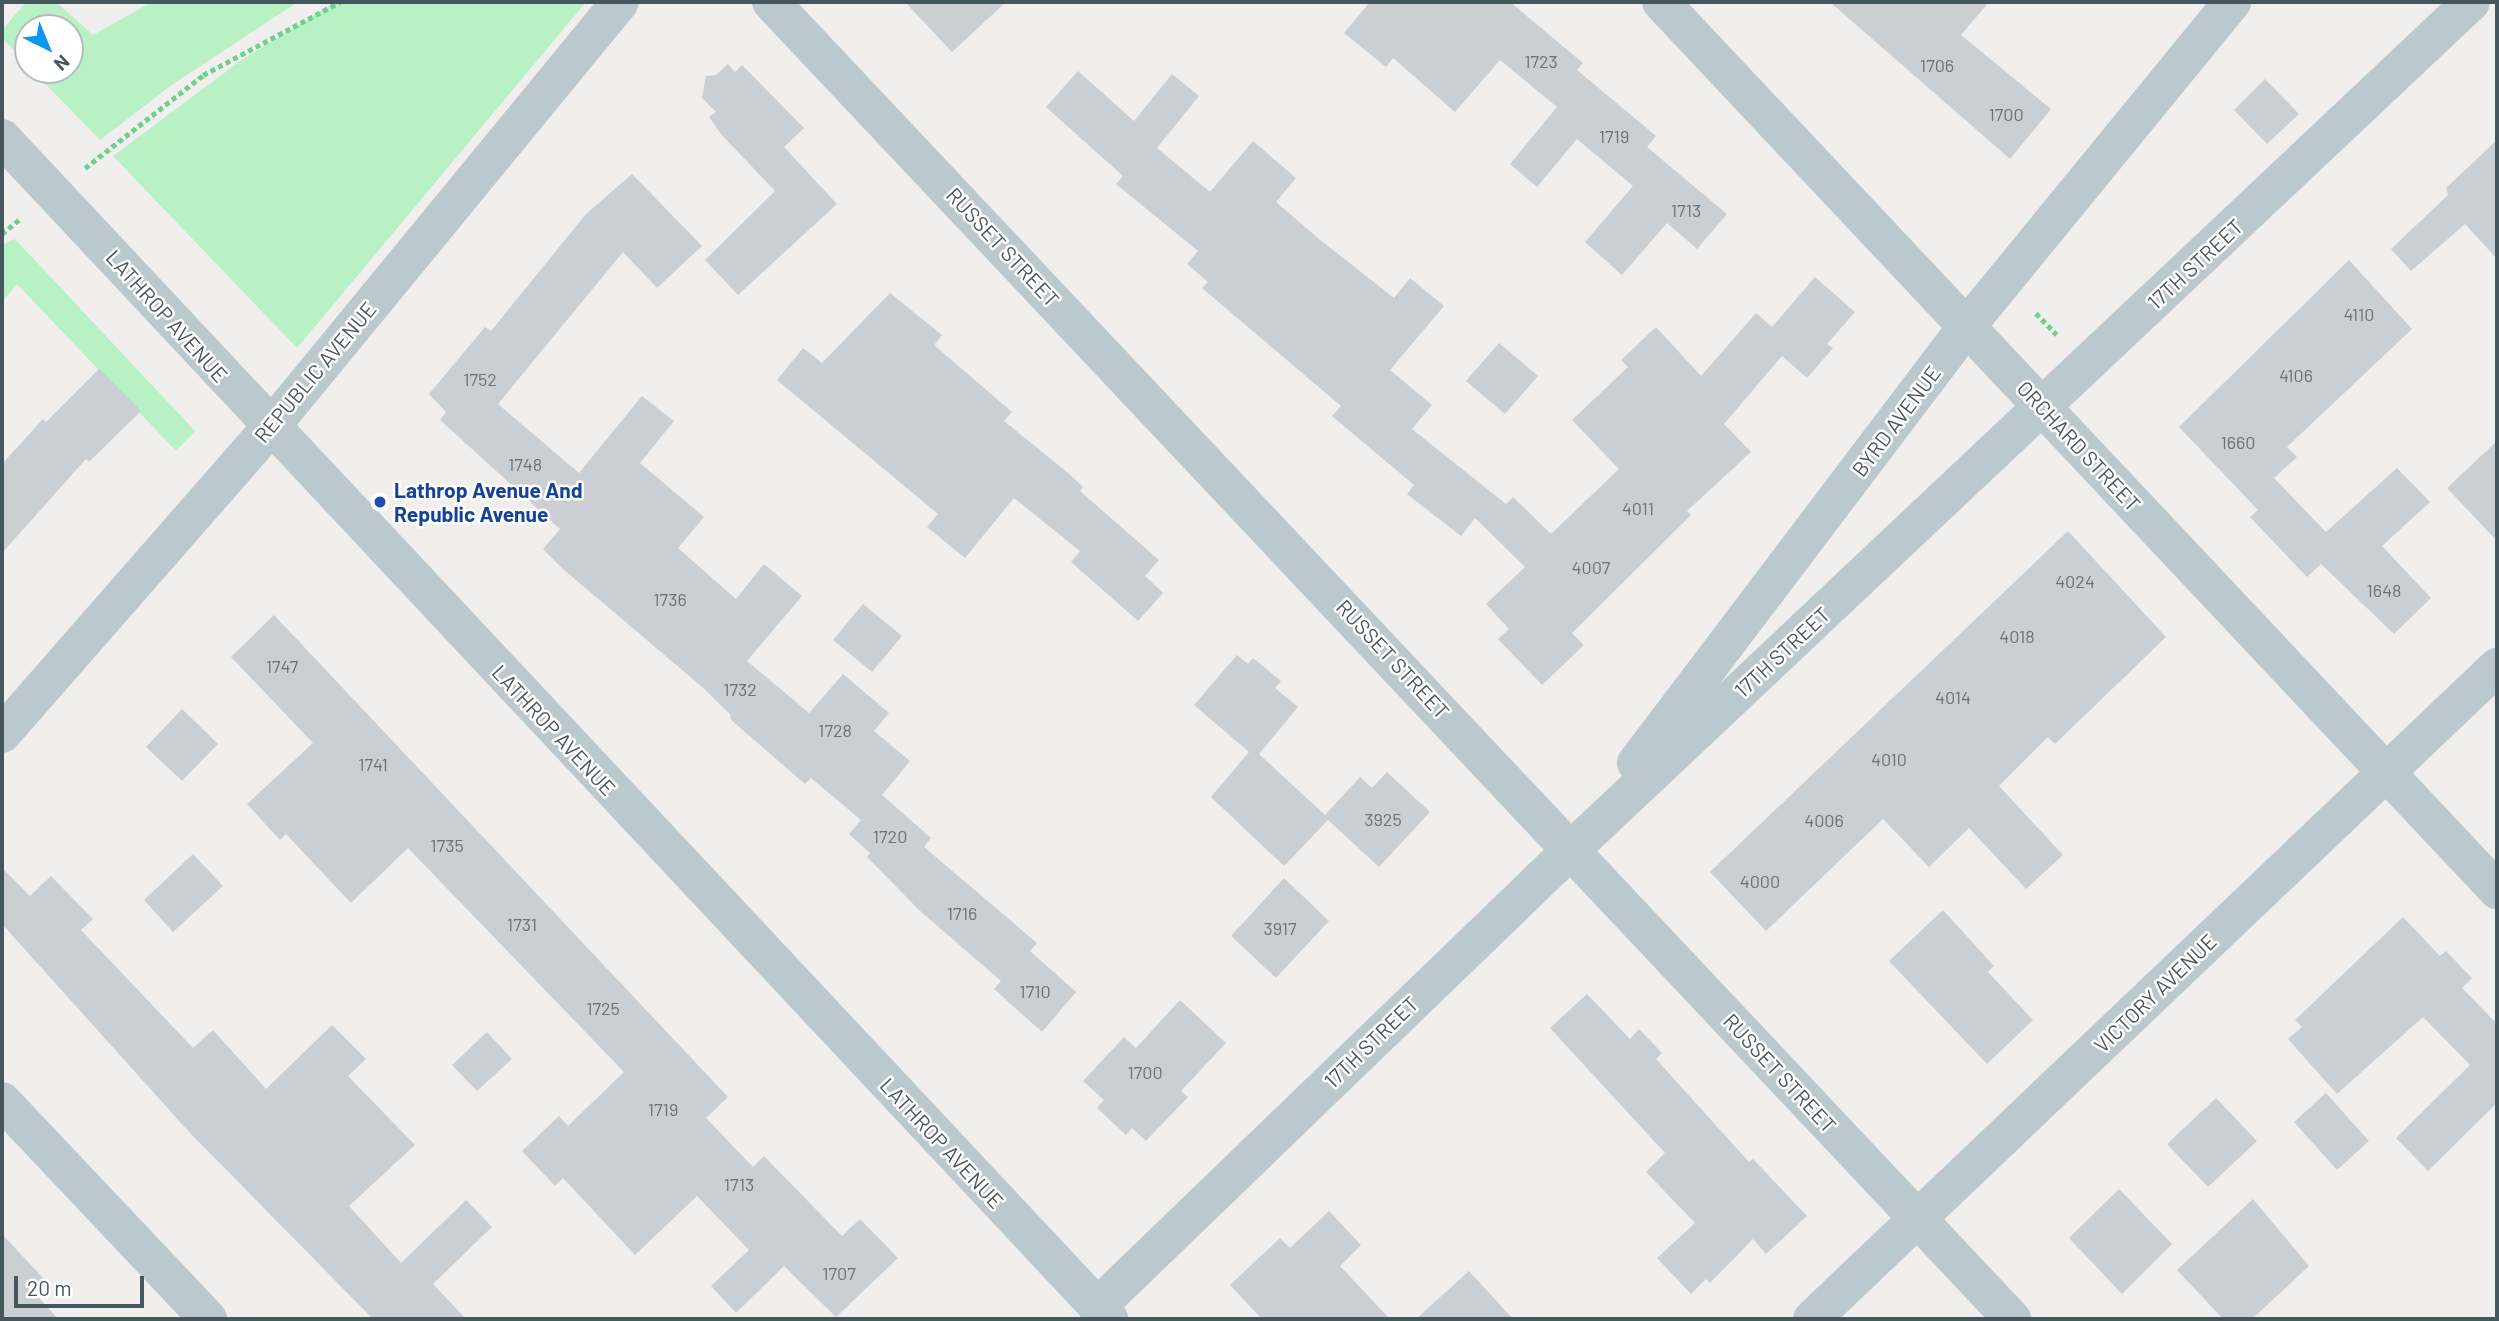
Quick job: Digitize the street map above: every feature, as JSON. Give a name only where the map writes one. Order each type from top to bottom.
[{"type":"street","name":"REPUBLIC AVENUE","points":[[2,734],[270,428],[620,2]]},
{"type":"street","name":"RUSSET STREET","points":[[771,2],[1572,849],[2011,1319]]},
{"type":"street","name":"ORCHARD STREET","points":[[1661,2],[2497,890]]},
{"type":"street","name":"BYRD AVENUE","points":[[1572,849],[1967,326],[2232,2]]},
{"type":"street","name":"17TH STREET","points":[[1103,1313],[1572,849],[2471,2]]},
{"type":"street","name":"LATHROP AVENUE","points":[[2,138],[270,428],[1103,1313]]},
{"type":"street","name":"VICTORY AVENUE","points":[[1812,1319],[2497,667]]},
{"type":"street","points":[[2,1101],[208,1319]]},
{"type":"path","points":[[2,234],[204,75],[340,2]]},
{"type":"green space","points":[[26,2],[56,2],[69,14],[16,14]]},
{"type":"green space","points":[[152,2],[298,2],[173,84],[100,140],[46,84],[84,84],[84,27],[93,35]]},
{"type":"green space","points":[[336,2],[586,2],[297,348],[113,156],[243,59]]},
{"type":"green space","points":[[14,16],[14,50],[2,38],[2,30]]},
{"type":"green space","points":[[15,239],[195,431],[176,451],[17,284],[2,302],[2,245]]},
{"type":"building","points":[[905,2],[1006,2],[952,52]]},
{"type":"building","points":[[1370,2],[1510,2],[1583,63],[1577,70],[1656,136],[1647,147],[1727,214],[1697,249],[1667,223],[1622,275],[1585,242],[1633,186],[1577,139],[1537,187],[1510,164],[1557,107],[1500,60],[1455,112],[1393,58],[1386,67],[1344,33]]},
{"type":"building","points":[[1830,2],[1989,2],[1961,35],[2051,109],[2010,159]]},
{"type":"building","points":[[728,64],[735,72],[742,65],[804,128],[784,147],[837,204],[738,295],[705,260],[775,191],[721,134],[709,117],[716,112],[702,98],[706,76],[716,75]]},
{"type":"building","points":[[1078,71],[1134,121],[1172,74],[1199,96],[1157,148],[1210,192],[1253,141],[1296,178],[1276,202],[1394,298],[1410,278],[1444,306],[1390,370],[1432,405],[1412,429],[1506,504],[1513,497],[1551,534],[1619,469],[1572,420],[1628,367],[1621,360],[1656,327],[1701,376],[1756,313],[1772,327],[1815,277],[1855,312],[1827,344],[1833,348],[1807,378],[1782,356],[1724,424],[1751,452],[1687,511],[1691,515],[1572,633],[1584,645],[1542,685],[1498,639],[1509,629],[1486,604],[1525,567],[1475,518],[1461,536],[1407,494],[1414,485],[1332,416],[1341,406],[1202,288],[1208,282],[1187,264],[1198,251],[1116,184],[1123,176],[1046,107]]},
{"type":"building","points":[[2265,79],[2299,114],[2267,144],[2234,110]]},
{"type":"building","points":[[2497,140],[2497,259],[2465,224],[2411,271],[2391,249],[2448,195],[2446,188]]},
{"type":"building","points":[[632,174],[702,246],[657,288],[623,252],[498,404],[579,473],[642,396],[674,421],[640,463],[704,517],[678,548],[736,599],[764,564],[802,596],[747,661],[809,713],[843,674],[889,713],[874,731],[910,761],[882,795],[931,838],[924,847],[1037,943],[1030,951],[1076,992],[1042,1032],[994,989],[1001,981],[919,910],[867,857],[870,853],[849,834],[861,820],[811,778],[805,784],[731,720],[730,714],[701,686],[563,569],[543,549],[560,529],[440,420],[446,412],[429,394],[485,327],[491,331],[586,214]]},
{"type":"building","points":[[2349,260],[2412,329],[2287,447],[2297,457],[2274,478],[2326,532],[2397,468],[2430,502],[2382,546],[2431,598],[2394,634],[2321,564],[2307,577],[2250,517],[2258,510],[2179,427]]},
{"type":"building","points":[[890,293],[942,335],[934,345],[1012,412],[1004,421],[1067,472],[1083,487],[1080,491],[1159,560],[1145,576],[1163,593],[1138,621],[1071,562],[1080,551],[1014,498],[965,558],[927,527],[938,514],[777,380],[803,348],[822,363]]},
{"type":"building","points":[[1499,343],[1538,376],[1505,414],[1466,381]]},
{"type":"building","points":[[99,369],[141,411],[89,462],[86,459],[2,553],[2,464],[43,419],[46,422]]},
{"type":"building","points":[[2497,441],[2497,541],[2447,488]]},
{"type":"building","points":[[2068,531],[2166,637],[2055,744],[2048,737],[1999,786],[2063,855],[2026,889],[1969,828],[1929,867],[1883,819],[1766,931],[1710,872]]},
{"type":"building","points":[[863,604],[902,636],[872,672],[833,640]]},
{"type":"building","points":[[274,615],[728,1097],[706,1118],[753,1167],[764,1156],[842,1236],[860,1219],[898,1258],[836,1317],[784,1266],[736,1313],[711,1286],[749,1250],[697,1196],[635,1255],[563,1178],[555,1186],[522,1151],[559,1116],[568,1126],[624,1072],[408,848],[351,903],[286,834],[280,840],[247,804],[313,743],[231,657]]},
{"type":"building","points":[[1237,655],[1248,664],[1253,658],[1281,681],[1275,688],[1298,707],[1259,754],[1325,815],[1360,777],[1372,788],[1387,772],[1430,812],[1379,867],[1328,820],[1284,866],[1211,797],[1249,752],[1194,705]]},
{"type":"building","points":[[182,709],[218,744],[182,781],[146,747]]},
{"type":"building","points":[[193,854],[223,886],[173,932],[144,900]]},
{"type":"building","points":[[2,868],[30,896],[51,876],[93,919],[81,930],[193,1048],[213,1030],[266,1089],[332,1025],[366,1059],[348,1076],[415,1145],[349,1206],[401,1263],[466,1200],[492,1227],[433,1284],[466,1319],[373,1319],[190,1133],[2,924]]},
{"type":"building","points":[[1284,878],[1329,921],[1276,978],[1231,936]]},
{"type":"building","points":[[1943,910],[1994,966],[1988,972],[2033,1020],[1987,1064],[1889,961]]},
{"type":"building","points":[[2403,917],[2440,956],[2446,951],[2472,978],[2462,988],[2497,1024],[2497,1103],[2428,1171],[2396,1138],[2470,1065],[2423,1017],[2337,1094],[2288,1039],[2302,1027],[2295,1020]]},
{"type":"building","points":[[1587,994],[1630,1039],[1639,1029],[1662,1053],[1656,1059],[1749,1162],[1753,1159],[1807,1216],[1766,1254],[1753,1239],[1710,1283],[1706,1279],[1691,1294],[1657,1258],[1695,1223],[1646,1172],[1665,1153],[1550,1028]]},
{"type":"building","points":[[1180,1000],[1226,1043],[1181,1091],[1188,1097],[1146,1141],[1132,1128],[1126,1135],[1097,1108],[1104,1100],[1083,1081],[1124,1037],[1136,1048]]},
{"type":"building","points":[[487,1032],[512,1059],[477,1091],[452,1065]]},
{"type":"building","points":[[2326,1093],[2369,1141],[2337,1170],[2294,1122]]},
{"type":"building","points":[[2216,1098],[2257,1141],[2208,1187],[2167,1144]]},
{"type":"building","points":[[2119,1189],[2172,1244],[2122,1294],[2069,1238]]},
{"type":"building","points":[[2253,1199],[2309,1266],[2252,1319],[2223,1319],[2177,1270]]},
{"type":"building","points":[[1329,1211],[1361,1245],[1340,1266],[1390,1319],[1262,1319],[1230,1285],[1280,1238],[1290,1248]]},
{"type":"building","points":[[2,1234],[45,1280],[33,1291],[58,1319],[2,1319]]},
{"type":"building","points":[[1469,1271],[1513,1319],[1416,1319]]},
{"type":"place","name":"Lathrop Avenue And Republic Avenue","points":[[380,502]]}]
